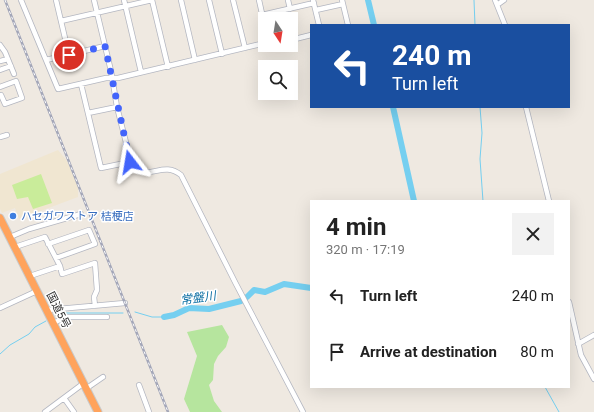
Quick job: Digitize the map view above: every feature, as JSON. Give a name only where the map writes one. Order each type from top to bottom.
[{"type":"highway","name":"国道5号","points":[[1,221],[98,412]]},
{"type":"street","points":[[21,0],[58,89],[106,78],[168,67],[258,45]]},
{"type":"street","points":[[56,0],[69,55]]},
{"type":"street","points":[[94,0],[112,78],[117,107],[132,166],[142,172],[171,168],[181,175],[303,412]]},
{"type":"street","points":[[124,0],[141,72]]},
{"type":"street","points":[[61,21],[152,0],[168,67]]},
{"type":"street","points":[[181,0],[195,60]]},
{"type":"street","points":[[209,0],[222,54]]},
{"type":"street","points":[[233,0],[245,48]]},
{"type":"street","points":[[259,0],[261,12]]},
{"type":"street","points":[[288,0],[290,9]]},
{"type":"street","points":[[504,0],[496,2],[505,24]]},
{"type":"street","points":[[276,12],[314,2],[319,24]]},
{"type":"street","points":[[316,10],[343,2],[348,24]]},
{"type":"street","points":[[298,39],[310,36]]},
{"type":"street","points":[[0,45],[14,74]]},
{"type":"street","points":[[46,60],[105,46]]},
{"type":"street","points":[[0,62],[8,59]]},
{"type":"street","points":[[0,70],[11,66]]},
{"type":"street","points":[[0,87],[16,81],[22,98],[5,104],[1,95],[0,96]]},
{"type":"street","points":[[81,84],[102,168],[130,162]]},
{"type":"street","points":[[88,114],[117,107]]},
{"type":"street","points":[[526,108],[549,200]]},
{"type":"street","points":[[0,137],[7,135]]},
{"type":"street","points":[[10,237],[29,229],[81,214]]},
{"type":"street","points":[[48,244],[89,230],[95,244],[56,258]]},
{"type":"street","points":[[15,247],[45,237],[60,266],[62,274],[95,263],[95,306]]},
{"type":"street","points":[[30,276],[60,266]]},
{"type":"street","points":[[0,308],[37,291]]},
{"type":"street","points":[[47,310],[124,303]]},
{"type":"street","points":[[570,307],[578,344],[585,364],[594,379]]},
{"type":"street","points":[[53,323],[67,317],[107,317]]},
{"type":"street","points":[[578,344],[594,335]]},
{"type":"street","points":[[45,412],[64,398],[103,377]]},
{"type":"street","points":[[139,385],[149,412]]},
{"type":"street","points":[[64,398],[74,412]]},
{"type":"shaded area","points":[[58,150],[67,161],[78,187],[78,197],[19,219],[15,208],[2,213],[0,209],[0,174]]},
{"type":"green space","points":[[41,174],[52,203],[33,209],[28,197],[17,199],[12,185]]},
{"type":"green space","points":[[222,325],[229,337],[226,347],[218,356],[214,364],[213,380],[209,385],[214,401],[222,412],[190,412],[184,399],[197,356],[187,332]]},
{"type":"waterway","name":"常盤川","points":[[368,0],[374,24]]},
{"type":"waterway","points":[[474,0],[475,24]]},
{"type":"waterway","name":"常盤川","points":[[393,108],[414,200]]},
{"type":"waterway","points":[[480,108],[482,133],[480,159],[483,200]]},
{"type":"waterway","name":"常盤川","points":[[247,297],[254,290],[265,292],[284,284],[310,288]]},
{"type":"waterway","name":"常盤川","points":[[164,317],[174,315],[189,308],[209,309],[241,301]]},
{"type":"waterway","name":"常盤川","points":[[135,312],[152,317],[164,317]]},
{"type":"waterway","name":"常盤川","points":[[56,315],[64,313],[123,313]]},
{"type":"waterway","name":"常盤川","points":[[0,354],[10,345],[29,334],[35,327],[46,321]]},
{"type":"waterway","points":[[546,388],[559,412]]},
{"type":"railway","points":[[5,0],[168,412]]},
{"type":"place","name":"ハセガワストア 桔梗店","points":[[13,216]]},
{"type":"route","points":[[69,55],[105,46],[130,162]]}]
